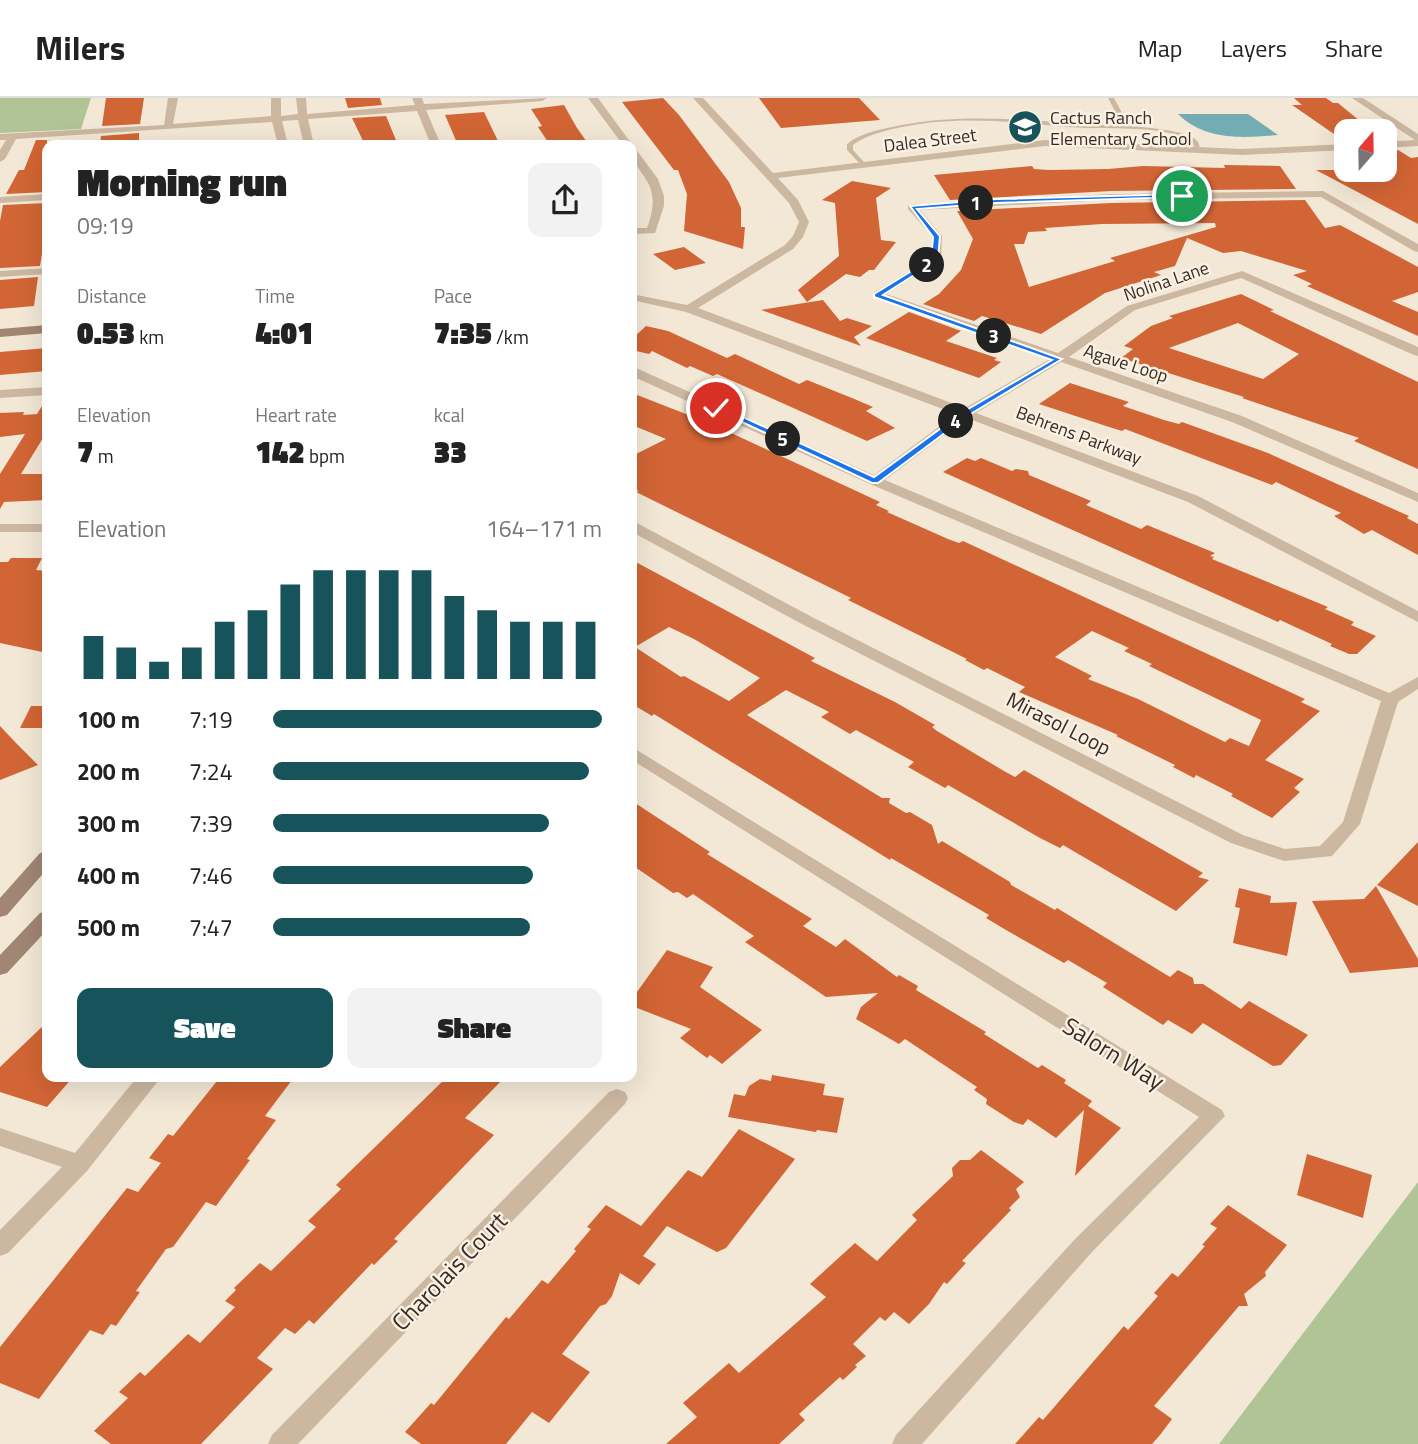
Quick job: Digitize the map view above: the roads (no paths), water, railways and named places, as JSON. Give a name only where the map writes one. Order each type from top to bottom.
[{"type":"street","points":[[168,127],[173,98]]},
{"type":"street","points":[[276,98],[276,118],[281,140]]},
{"type":"street","points":[[301,98],[308,140]]},
{"type":"street","points":[[0,137],[302,116],[418,102],[542,98]]},
{"type":"street","points":[[593,98],[624,140]]},
{"type":"street","points":[[689,309],[789,247],[798,237],[804,222],[794,202],[698,98]]},
{"type":"street","points":[[1357,98],[1418,141]]},
{"type":"street","points":[[418,102],[434,140]]},
{"type":"street","points":[[0,159],[12,137]]},
{"type":"street","points":[[1397,143],[1418,141]]},
{"type":"street","name":"Dalea Street","points":[[771,176],[1045,143],[1242,152],[1334,148]]},
{"type":"street","points":[[637,157],[657,184],[660,197],[658,216],[651,231],[637,231]]},
{"type":"street","name":"Agave Loop","points":[[1418,249],[1323,194],[1111,197],[912,207],[937,236],[934,260],[877,295],[1237,419],[1418,498]]},
{"type":"street","points":[[0,200],[42,197]]},
{"type":"street","points":[[0,274],[42,271]]},
{"type":"street","name":"Nolina Lane","points":[[875,481],[966,414],[1058,359],[1130,308],[1242,274],[1418,352]]},
{"type":"street","name":"Behrens Parkway","points":[[637,297],[689,309],[1193,499],[1418,617]]},
{"type":"street","points":[[0,333],[42,329]]},
{"type":"street","points":[[637,373],[875,481],[1390,699],[1418,682]]},
{"type":"street","points":[[0,394],[42,391]]},
{"type":"street","points":[[0,528],[42,528]]},
{"type":"street","name":"Mirasol Loop","points":[[637,529],[806,620],[1237,839],[1284,855],[1325,852],[1351,824],[1390,699]]},
{"type":"street","name":"Salorn Way","points":[[637,755],[1214,1116],[1084,1245],[905,1444]]},
{"type":"street","points":[[0,910],[42,863]]},
{"type":"street","points":[[0,968],[42,923]]},
{"type":"street","points":[[0,1246],[79,1164],[146,1082]]},
{"type":"street","name":"Charolais Court","points":[[281,1444],[617,1098]]},
{"type":"street","points":[[0,1137],[79,1164]]},
{"type":"lane","points":[[1111,98],[1126,126]]},
{"type":"lane","points":[[863,164],[852,155],[850,144],[871,134],[915,123],[991,118],[1069,125],[1126,126],[1179,134],[1196,143],[1197,150]]},
{"type":"water","points":[[1178,114],[1248,114],[1278,135],[1225,136],[1200,129]]},
{"type":"place","name":"Cactus Ranch Elementary School","points":[[1025,127]]}]
